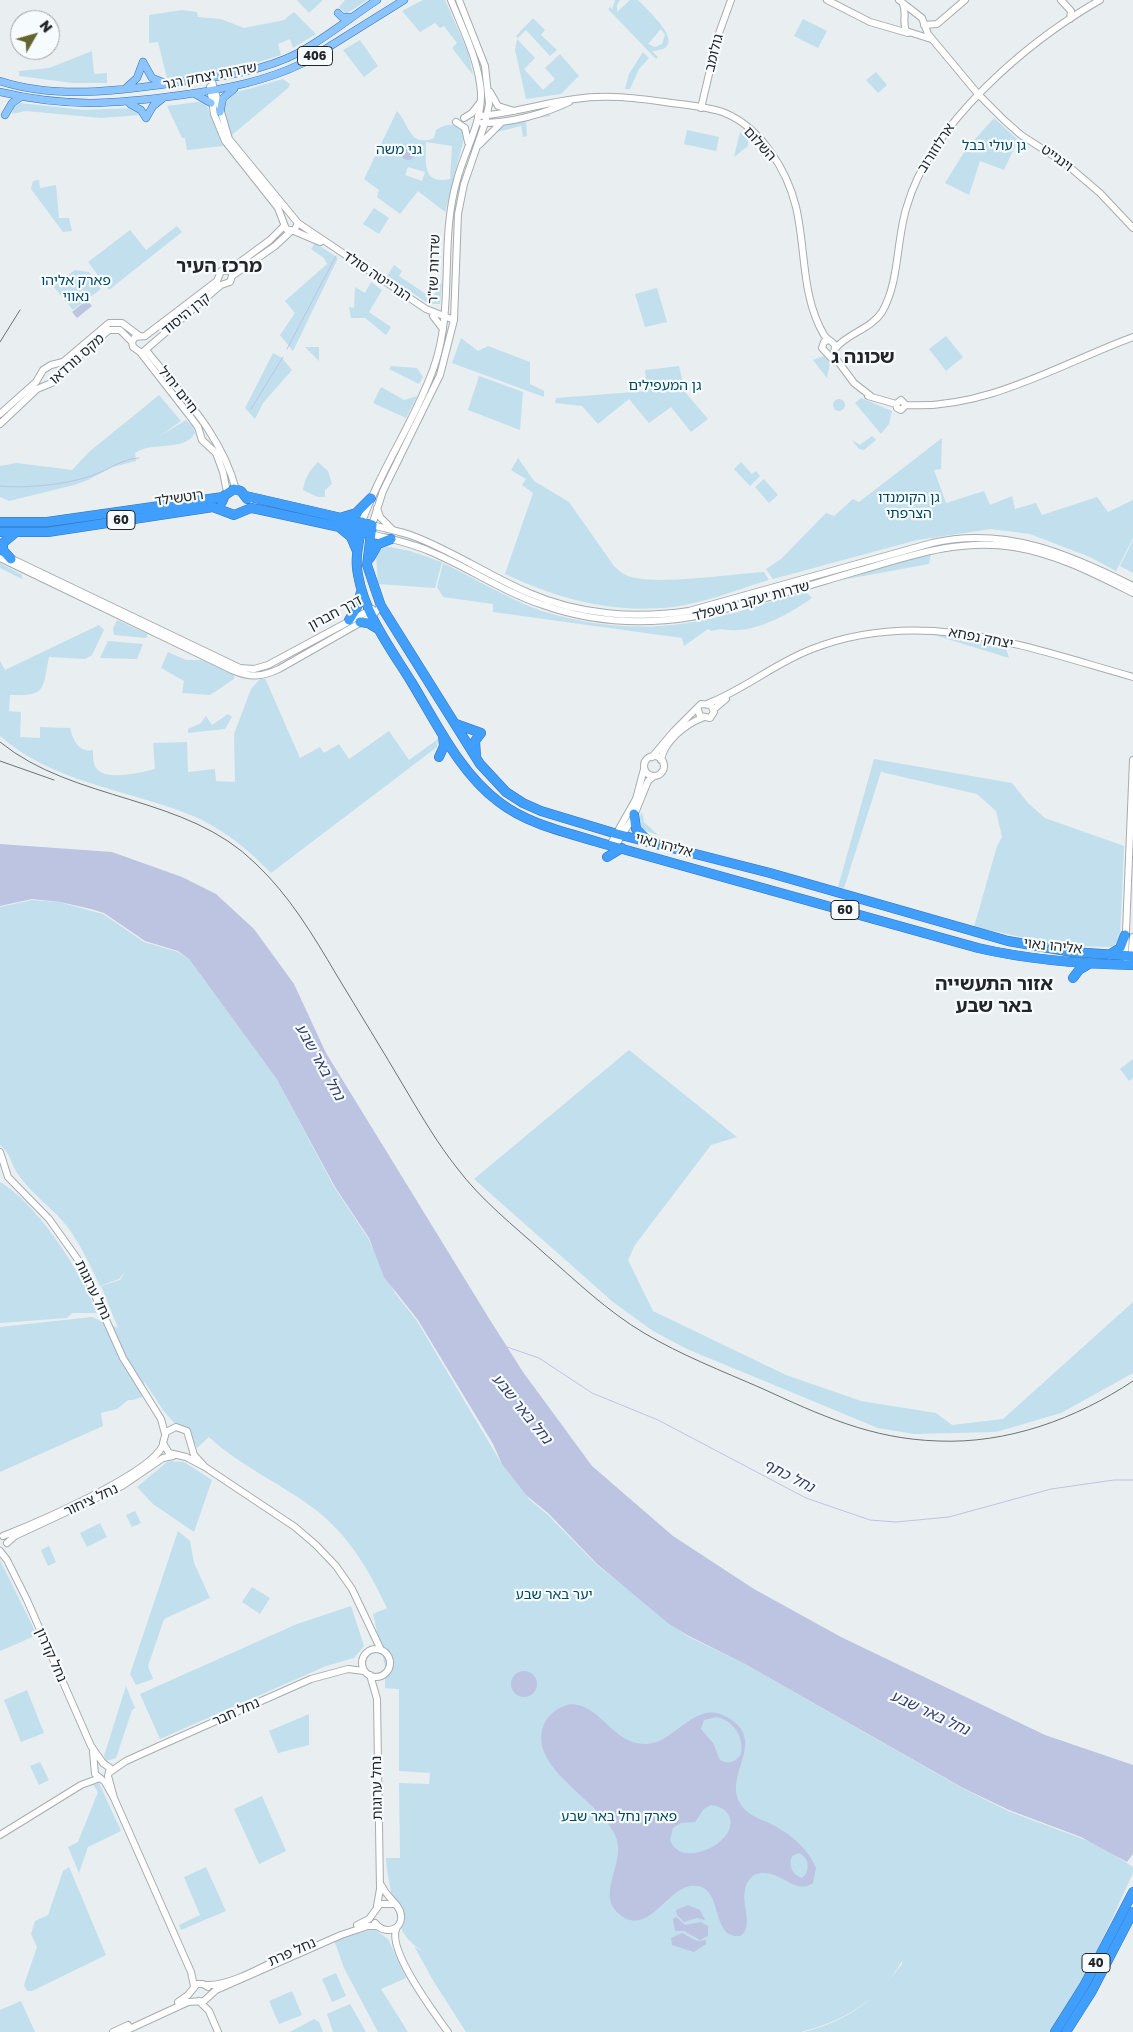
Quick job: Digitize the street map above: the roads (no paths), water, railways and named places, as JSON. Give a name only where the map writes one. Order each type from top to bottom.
[{"type":"highway","name":"60","points":[[225,495],[236,490],[246,496],[371,529]]},
{"type":"highway","points":[[225,495],[223,505],[226,512]]},
{"type":"highway","name":"רוטשילד","points":[[15,523],[46,522],[225,495]]},
{"type":"highway","points":[[244,511],[248,504],[246,496]]},
{"type":"highway","points":[[357,551],[348,533],[338,521],[374,502]]},
{"type":"highway","name":"רוטשילד","points":[[15,533],[54,531],[213,507],[226,512]]},
{"type":"highway","name":"60","points":[[226,512],[234,515],[258,509],[314,520],[338,521]]},
{"type":"highway","points":[[0,517],[15,523]]},
{"type":"highway","name":"60","points":[[0,522],[15,523]]},
{"type":"highway","name":"אליהו נאוי","points":[[362,526],[357,551],[358,576],[370,613],[459,759],[486,791],[510,810],[542,825],[978,948],[1023,958],[1091,964],[1130,960]]},
{"type":"highway","name":"אליהו נאוי","points":[[371,529],[367,565],[381,606],[478,761],[506,792],[525,804],[620,834],[770,873],[1008,941],[1072,952],[1109,955],[1130,960]]},
{"type":"highway","name":"60","points":[[0,532],[15,533]]},
{"type":"highway","points":[[10,558],[4,550],[3,542],[15,533]]},
{"type":"highway","points":[[367,565],[374,548],[392,535]]},
{"type":"highway","points":[[350,620],[357,607],[361,587]]},
{"type":"highway","points":[[360,622],[368,623],[379,630]]},
{"type":"highway","points":[[453,722],[460,728],[481,733],[474,747],[478,761]]},
{"type":"highway","points":[[441,730],[444,741],[439,757],[459,759]]},
{"type":"highway","points":[[634,814],[636,829],[650,842]]},
{"type":"highway","points":[[612,845],[614,851],[605,856],[612,845]]},
{"type":"highway","points":[[1109,955],[1120,948],[1131,937]]},
{"type":"highway","points":[[1073,978],[1079,970],[1091,964]]},
{"type":"highway","name":"40","points":[[1055,2032],[1084,1986],[1133,1892]]},
{"type":"highway","name":"40","points":[[1066,2032],[1092,1991],[1133,1912]]},
{"type":"main road","name":"שדרות יצחק רגר","points":[[0,81],[49,90],[120,90],[236,74],[298,53],[377,0]]},
{"type":"main road","name":"שדרות יצחק רגר","points":[[0,92],[22,97],[79,104],[127,103],[237,87],[285,72],[303,63],[404,0]]},
{"type":"main road","points":[[339,26],[338,13],[342,17],[353,16]]},
{"type":"main road","points":[[120,90],[135,81],[143,62],[152,78],[160,83],[173,83]]},
{"type":"main road","points":[[220,112],[222,98],[229,91],[237,87]]},
{"type":"main road","points":[[192,94],[204,97],[212,103]]},
{"type":"main road","points":[[5,115],[12,103],[22,97]]},
{"type":"main road","points":[[127,103],[138,107],[146,118],[153,106],[164,98]]},
{"type":"street","name":"שדרות שז\"ר","points":[[371,529],[374,502],[436,361],[445,314],[450,213],[456,182],[478,116],[481,93],[473,56],[451,0]]},
{"type":"street","name":"שדרות שז\"ר","points":[[362,526],[440,375],[454,320],[458,214],[464,184],[487,115],[488,90],[481,53],[459,0]]},
{"type":"street","name":"גולומב","points":[[701,108],[718,36],[731,0]]},
{"type":"street","points":[[827,0],[870,22],[917,34],[924,26],[937,24],[965,0]]},
{"type":"street","points":[[1061,0],[1071,11],[1080,12]]},
{"type":"street","name":"ארלוזורוב","points":[[834,350],[844,341],[870,325],[882,311],[892,282],[907,205],[928,157],[948,129],[978,94],[1016,61],[1070,19],[1100,0]]},
{"type":"street","points":[[901,1],[905,10],[904,28],[908,33]]},
{"type":"street","points":[[901,1],[922,18],[924,26]]},
{"type":"street","points":[[1070,19],[1071,11]]},
{"type":"street","points":[[888,28],[898,27],[910,15],[916,15]]},
{"type":"street","name":"וינגייט","points":[[924,26],[978,94],[1021,135],[1053,154],[1083,178],[1133,228]]},
{"type":"street","name":"וינגייט","points":[[917,34],[926,37],[940,46]]},
{"type":"street","name":"הנרייטה סולד","points":[[211,78],[213,91],[226,131],[235,146],[296,220],[426,309],[445,314],[454,320]]},
{"type":"street","points":[[488,90],[498,106],[518,111]]},
{"type":"street","name":"הנרייטה סולד","points":[[213,91],[212,103],[225,141],[274,203],[284,224],[292,231],[317,240],[433,316],[445,314]]},
{"type":"street","points":[[464,118],[478,106],[481,93]]},
{"type":"street","name":"השלום","points":[[478,116],[518,111],[576,98],[628,97],[701,108],[726,114],[744,125],[767,148],[783,172],[796,209],[808,293],[820,327],[828,342]]},
{"type":"street","name":"השלום","points":[[476,123],[505,120],[552,110],[576,98]]},
{"type":"street","points":[[475,150],[505,120]]},
{"type":"street","points":[[456,122],[463,125],[467,132],[468,146]]},
{"type":"street","points":[[288,218],[296,220],[292,231],[275,246],[230,273],[270,240],[288,218]]},
{"type":"street","points":[[223,270],[230,273],[230,282],[225,284],[220,280],[219,275],[223,270]]},
{"type":"street","name":"קרן היסוד","points":[[145,336],[217,281],[219,275]]},
{"type":"street","name":"קרן היסוד","points":[[145,350],[225,284]]},
{"type":"street","points":[[433,316],[443,329]]},
{"type":"street","name":"מקס נורדאו","points":[[0,424],[36,386],[43,370],[63,362],[112,322],[124,324],[138,336]]},
{"type":"street","name":"מקס נורדאו","points":[[0,414],[36,386],[50,385],[80,355],[113,328],[120,330],[132,342]]},
{"type":"street","points":[[138,336],[145,336],[149,341],[145,350],[135,350],[132,342],[138,336]]},
{"type":"street","points":[[844,341],[828,342],[822,348],[855,388],[872,398],[896,404],[901,400],[906,405],[935,404],[1011,386],[1133,337]]},
{"type":"street","points":[[828,342],[834,350],[834,356],[852,380],[872,398]]},
{"type":"street","name":"חיים יחיל","points":[[145,350],[209,431],[213,444]]},
{"type":"street","name":"חיים יחיל","points":[[145,350],[190,415],[201,434],[202,440],[213,444]]},
{"type":"street","points":[[826,353],[834,350]]},
{"type":"street","points":[[54,364],[60,369],[60,376]]},
{"type":"street","points":[[201,434],[209,431]]},
{"type":"street","points":[[213,444],[228,463],[236,490]]},
{"type":"street","points":[[213,444],[221,466],[225,495]]},
{"type":"street","points":[[374,502],[380,517],[392,535]]},
{"type":"street","name":"שדרות יעקב גרשפלד","points":[[371,529],[436,547],[544,599],[584,610],[620,614],[653,615],[699,609],[917,547],[964,538],[1014,540],[1045,547],[1076,559],[1133,586]]},
{"type":"street","name":"שדרות יעקב גרשפלד","points":[[392,535],[542,605],[583,616],[620,621],[660,621],[710,613],[926,551],[964,544],[1013,546],[1044,554],[1074,565],[1133,593]]},
{"type":"street","name":"דרך חברון","points":[[0,550],[10,558],[240,668],[254,669],[268,665],[350,620],[370,613]]},
{"type":"street","name":"דרך חברון","points":[[0,558],[218,663],[252,676],[279,669],[360,622],[381,606]]},
{"type":"street","name":"יצחק נפחא","points":[[709,704],[773,666],[827,644],[890,631],[943,630],[1006,641],[1131,675]]},
{"type":"street","name":"יצחק נפחא","points":[[714,709],[724,700],[775,669],[827,644]]},
{"type":"street","points":[[612,845],[620,834],[634,814],[646,785],[654,776],[662,771],[661,760],[664,751],[677,734],[688,724],[702,718],[710,718],[714,709],[709,704],[703,704],[645,762],[636,799],[620,834]]},
{"type":"street","points":[[698,710],[702,718]]},
{"type":"street","points":[[652,757],[661,760]]},
{"type":"street","points":[[1130,960],[1133,760]]},
{"type":"street","points":[[644,769],[648,774],[654,776]]},
{"type":"street","name":"נחל ערוגות","points":[[0,1152],[1,1164],[5,1172],[49,1219],[81,1264],[126,1363],[156,1412],[165,1434]]},
{"type":"street","name":"נחל ערוגות","points":[[0,1175],[11,1180]]},
{"type":"street","name":"נחל ערוגות","points":[[156,1412],[176,1427]]},
{"type":"street","points":[[205,1467],[194,1455],[187,1432],[176,1427],[165,1434],[163,1445],[167,1452],[188,1458],[205,1467],[295,1527],[316,1544],[345,1578],[381,1650],[388,1656],[390,1662],[388,1670],[382,1675],[367,1673],[362,1658],[369,1650],[369,1628]]},
{"type":"street","points":[[177,1456],[187,1451],[191,1443]]},
{"type":"street","name":"נחל ציחור","points":[[2,1535],[136,1472],[155,1458],[163,1445]]},
{"type":"street","name":"נחל ציחור","points":[[0,1550],[18,1534],[128,1483],[163,1458],[177,1456]]},
{"type":"street","name":"נחל קדרון","points":[[2,1535],[11,1566]]},
{"type":"street","name":"נחל קדרון","points":[[0,1550],[11,1566],[100,1766]]},
{"type":"street","points":[[369,1650],[381,1650]]},
{"type":"street","name":"נחל חבר","points":[[0,1835],[81,1785],[105,1776],[126,1761],[311,1679],[348,1669],[362,1658]]},
{"type":"street","name":"נחל חבר","points":[[348,1669],[367,1673]]},
{"type":"street","name":"נחל ערוגות","points":[[367,1673],[377,1699]]},
{"type":"street","name":"נחל ערוגות","points":[[376,1909],[380,1895],[377,1699],[382,1675]]},
{"type":"street","name":"נחל חבר","points":[[81,1785],[100,1766],[126,1761]]},
{"type":"street","points":[[100,1766],[191,1972],[193,1988],[198,2001],[208,2011],[218,2032]]},
{"type":"street","points":[[100,1766],[105,1776]]},
{"type":"street","name":"נחל ערוגות","points":[[380,1878],[386,1895],[394,1904]]},
{"type":"street","points":[[397,1945],[395,1934],[401,1914],[394,1904],[387,1902],[376,1909],[374,1921],[377,1926],[387,1931],[397,1945],[415,1983],[448,2032]]},
{"type":"street","name":"נחל פרת","points":[[193,1988],[232,1979],[360,1924],[369,1919],[376,1909]]},
{"type":"street","name":"נחל פרת","points":[[198,2001],[341,1935],[368,1926],[377,1926]]},
{"type":"street","points":[[387,1931],[397,1927]]},
{"type":"street","points":[[191,1972],[204,1984],[208,1996],[208,2011]]},
{"type":"street","points":[[113,2032],[180,2002],[193,1988]]},
{"type":"street","points":[[123,2032],[198,2001]]},
{"type":"water","points":[[408,146],[413,148],[415,153],[413,158],[408,160],[403,158],[401,153],[403,148]]},
{"type":"water","points":[[87,300],[92,306],[77,318],[72,312]]},
{"type":"water","name":"נחל באר שבע","points":[[0,844],[112,852],[182,877],[216,894],[254,929],[294,984],[326,1053],[490,1320],[523,1372],[592,1466],[673,1536],[754,1589],[841,1637],[1045,1735],[1133,1765],[1133,1854],[1127,1862],[1081,1837],[1009,1810],[963,1788],[745,1664],[687,1635],[668,1623],[597,1564],[549,1514],[526,1495],[502,1464],[493,1444],[418,1320],[384,1277],[369,1238],[335,1187],[276,1078],[189,959],[178,951],[145,941],[104,913],[91,909],[60,902],[32,899],[0,906]]},
{"type":"water","points":[[524,1671],[533,1675],[537,1684],[533,1693],[524,1697],[515,1693],[511,1684],[515,1675]]},
{"type":"water","points":[[570,1704],[590,1710],[624,1738],[645,1744],[656,1742],[666,1737],[685,1723],[705,1713],[716,1713],[727,1717],[739,1726],[744,1736],[745,1747],[736,1792],[740,1803],[749,1813],[785,1832],[809,1854],[816,1868],[813,1883],[799,1886],[771,1874],[754,1875],[748,1882],[745,1891],[747,1924],[745,1931],[740,1936],[730,1935],[724,1929],[713,1900],[708,1892],[701,1887],[690,1886],[681,1889],[647,1917],[639,1920],[629,1920],[619,1914],[610,1898],[610,1889],[617,1859],[617,1840],[610,1826],[599,1813],[557,1772],[547,1758],[541,1743],[543,1727],[547,1719]],"holes":[[[717,1717],[733,1726],[739,1736],[742,1748],[741,1754],[732,1762],[720,1760],[713,1743],[701,1729],[704,1720]],[[711,1805],[716,1806],[728,1814],[731,1824],[727,1833],[720,1842],[698,1852],[686,1853],[677,1849],[670,1840],[673,1828],[681,1823],[695,1822],[704,1809]],[[799,1853],[807,1861],[807,1872],[802,1878],[796,1875],[792,1869],[790,1863],[792,1856]]]},
{"type":"water","points":[[688,1905],[700,1910],[705,1920],[697,1918],[684,1922],[677,1915],[676,1910]]},
{"type":"water","points":[[676,1917],[685,1925],[701,1922],[708,1926],[708,1936],[700,1940],[684,1931],[675,1931],[673,1919]]},
{"type":"water","points":[[682,1933],[697,1941],[706,1940],[706,1944],[694,1952],[672,1945],[671,1938]]},
{"type":"waterway","points":[[287,349],[336,256]]},
{"type":"waterway","points":[[251,409],[283,357]]},
{"type":"waterway","points":[[0,486],[35,486],[75,481],[127,460],[139,458]]},
{"type":"waterway","name":"נחל כתף","points":[[507,1347],[539,1358],[592,1393],[658,1420],[806,1498],[870,1520],[896,1522],[949,1517],[1051,1489],[1114,1480],[1133,1480]]},
{"type":"railway","points":[[0,342],[20,310]]},
{"type":"railway","points":[[0,742],[30,762],[62,777],[197,824],[228,841],[256,864],[290,902],[309,930],[430,1130],[466,1180],[498,1212],[592,1295],[617,1315],[658,1341],[825,1416],[890,1436],[914,1439],[964,1441],[1015,1433],[1040,1426],[1088,1407],[1133,1381]]},
{"type":"railway","points":[[0,761],[54,780]]},
{"type":"district","name":"מרכז העיר","points":[[219,266]]},
{"type":"district","name":"שכונה ג","points":[[863,357]]},
{"type":"district","name":"אזור התעשייה באר שבע","points":[[994,995]]},
{"type":"park label","name":"גן עולי בבל","points":[[994,146]]},
{"type":"park label","name":"גני משה","points":[[399,150]]},
{"type":"park label","name":"פארק אליהו נאווי","points":[[76,290]]},
{"type":"park label","name":"גן המעפילים","points":[[665,386]]},
{"type":"park label","name":"גן הקומנדו הצרפתי","points":[[909,506]]},
{"type":"park label","name":"יער באר שבע","points":[[554,1595]]},
{"type":"park label","name":"פארק נחל באר שבע","points":[[619,1817]]}]
